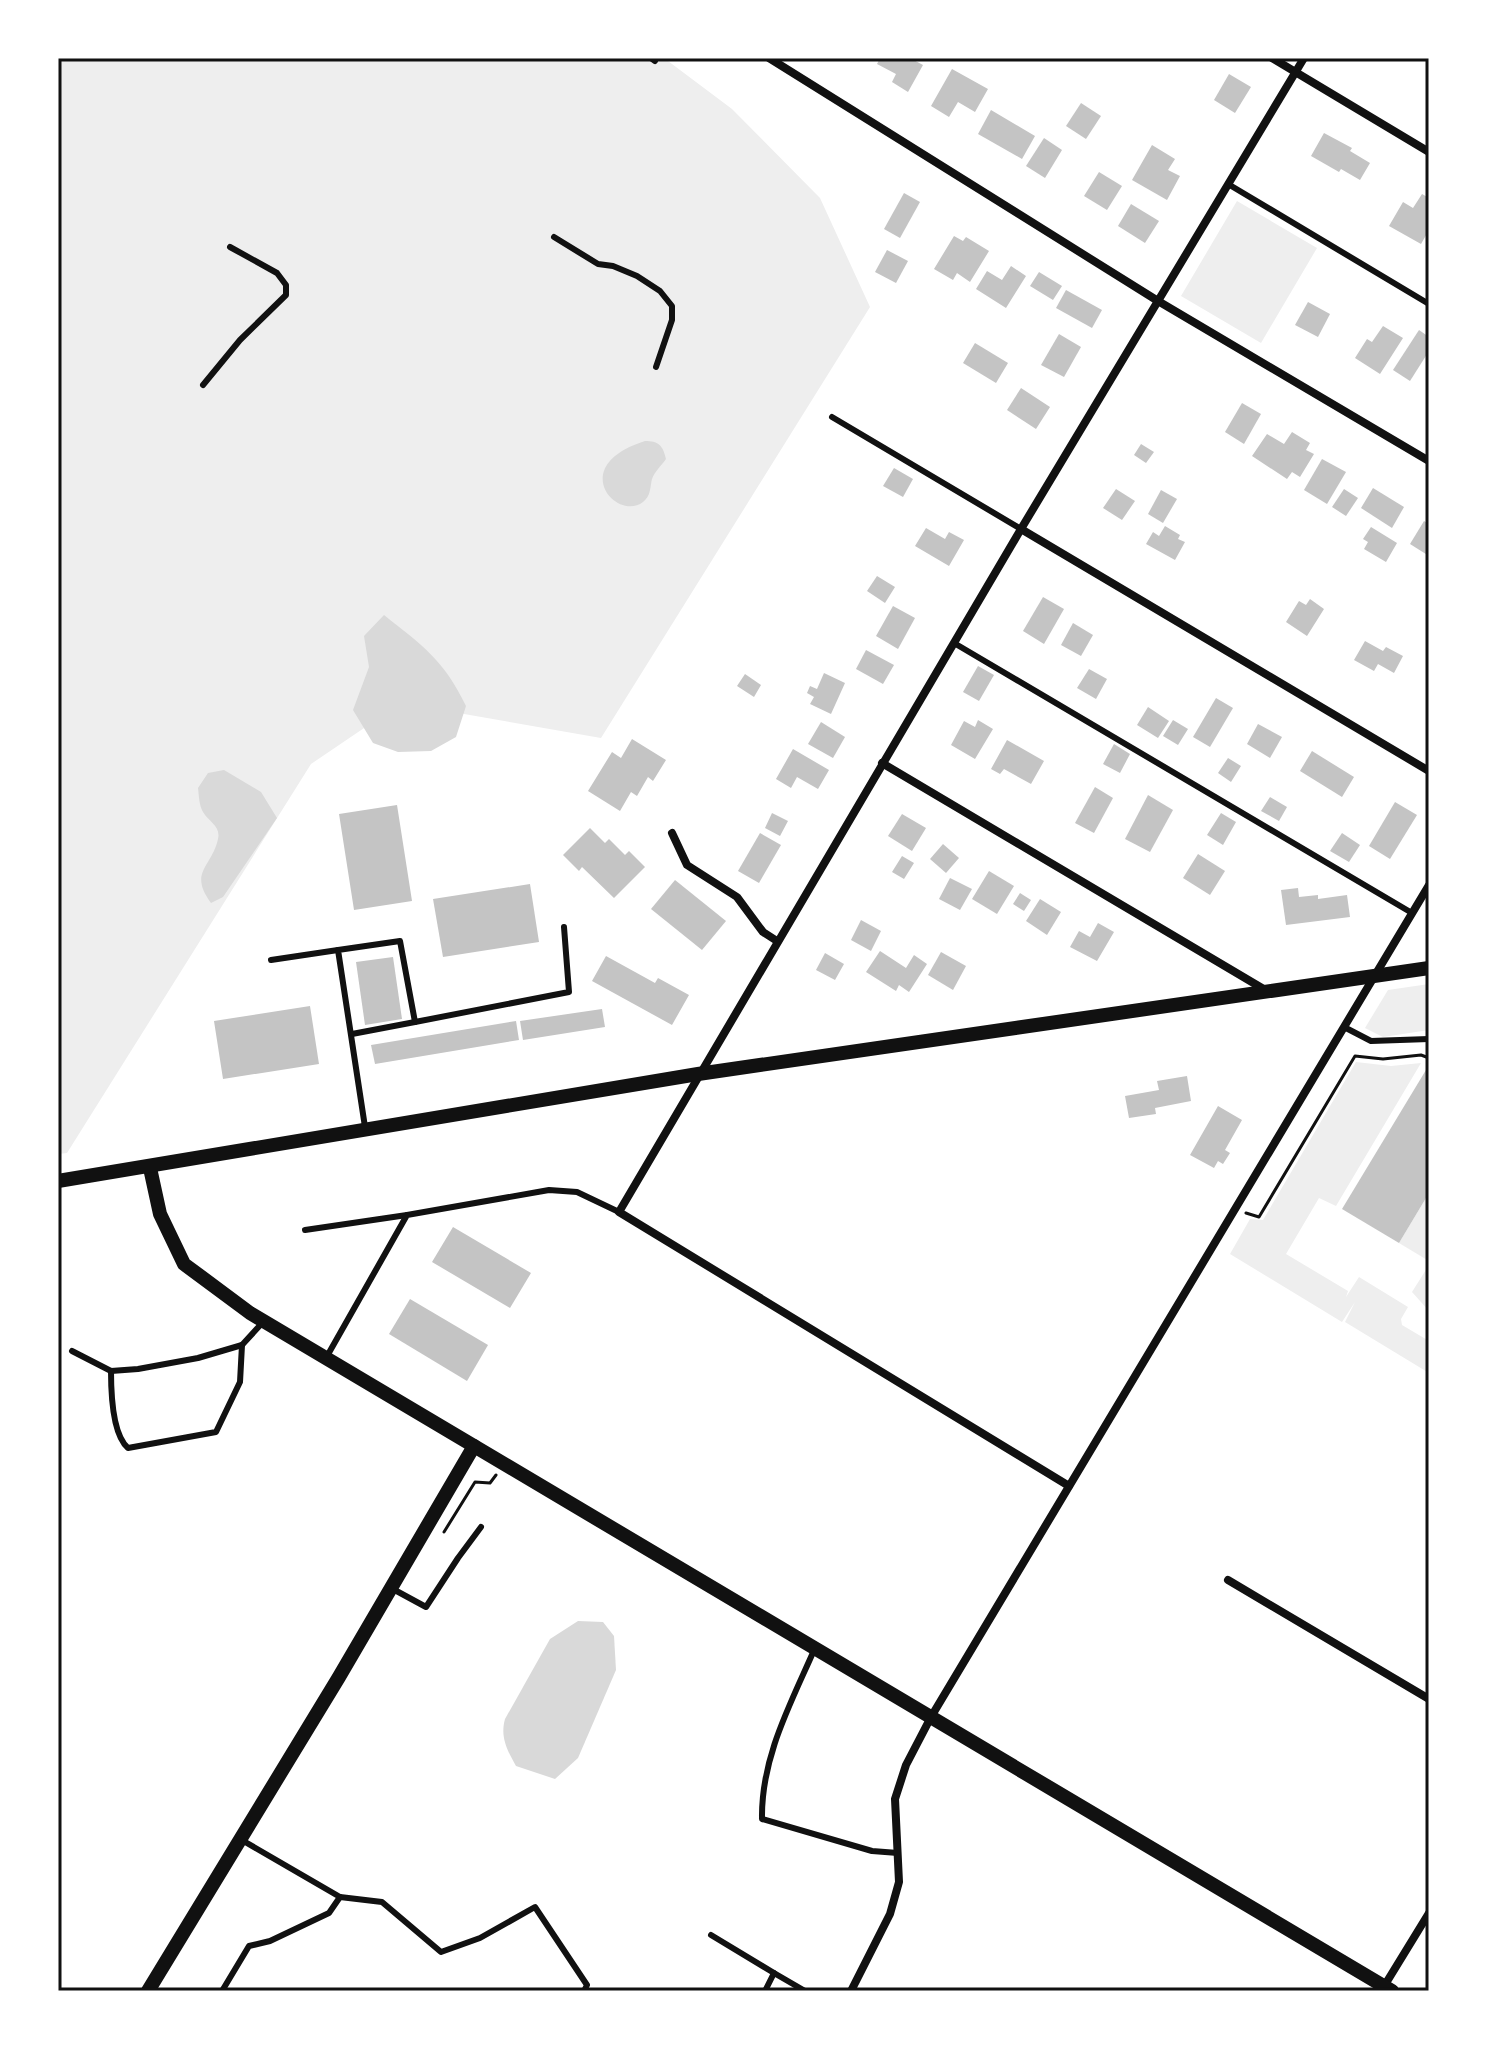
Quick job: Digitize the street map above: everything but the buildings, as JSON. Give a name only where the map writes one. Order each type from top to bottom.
[{"type":"street","points":[[769,58],[1158,301],[1429,461]]},
{"type":"street","points":[[1272,58],[1429,152]]},
{"type":"street","points":[[1069,1486],[619,1212],[882,763],[1304,58]]},
{"type":"street","points":[[1021,529],[1429,771]]},
{"type":"street","points":[[882,763],[1268,991]]},
{"type":"street","points":[[672,833],[687,865],[737,897],[757,925],[777,941]]},
{"type":"street","points":[[851,1991],[890,1914],[899,1882],[895,1799],[906,1765],[931,1717],[1429,885]]},
{"type":"street","points":[[58,1181],[698,1074],[1429,968]]},
{"type":"street","points":[[150,1168],[160,1214],[184,1264],[264,1321],[1386,1989],[1429,1913]]},
{"type":"street","points":[[148,1991],[474,1446]]},
{"type":"street","points":[[1228,1580],[1429,1699]]},
{"type":"lane","points":[[1228,184],[1429,304]]},
{"type":"lane","points":[[554,237],[598,264],[613,266],[637,276],[666,298],[672,306],[672,320],[656,367]]},
{"type":"lane","points":[[203,385],[240,340],[286,295],[286,285],[277,273],[230,247]]},
{"type":"lane","points":[[832,417],[1021,529]]},
{"type":"lane","points":[[954,643],[1412,913]]},
{"type":"lane","points":[[352,1034],[569,992],[564,927]]},
{"type":"lane","points":[[271,960],[400,941],[415,1022]]},
{"type":"lane","points":[[338,950],[366,1131]]},
{"type":"lane","points":[[1344,1027],[1371,1041],[1429,1039]]},
{"type":"lane","points":[[305,1230],[549,1190],[577,1192],[619,1212]]},
{"type":"lane","points":[[326,1358],[407,1215]]},
{"type":"lane","points":[[72,1351],[111,1371],[138,1369],[198,1358],[242,1345],[264,1321]]},
{"type":"lane","points":[[111,1371],[111,1391],[120,1441],[128,1448],[216,1432],[240,1382],[242,1345]]},
{"type":"lane","points":[[391,1588],[426,1607],[481,1527]]},
{"type":"lane","points":[[815,1648],[775,1738],[762,1790],[762,1819],[872,1851],[898,1853]]},
{"type":"lane","points":[[240,1839],[340,1897],[382,1902],[441,1952],[480,1938],[535,1907],[587,1985],[584,1991]]},
{"type":"lane","points":[[222,1991],[249,1946],[270,1941],[329,1913],[340,1897]]},
{"type":"lane","points":[[711,1935],[805,1991]]},
{"type":"lane","points":[[765,1991],[774,1973]]},
{"type":"path","points":[[1234,1210],[1259,1217],[1355,1056],[1383,1059],[1421,1055],[1429,1058]]},
{"type":"shaded area","points":[[58,58],[664,58],[732,109],[820,198],[870,307],[601,738],[401,703],[311,764],[67,1153],[58,1154]]},
{"type":"shaded area","points":[[1237,201],[1317,248],[1261,343],[1181,296]]},
{"type":"shaded area","points":[[645,441],[659,445],[666,459],[653,476],[646,500],[632,506],[621,504],[611,498],[603,477],[608,464],[621,452]]},
{"type":"shaded area","points":[[384,615],[441,665],[466,706],[456,737],[431,751],[398,752],[373,743],[353,710],[369,667],[364,636]]},
{"type":"shaded area","points":[[224,770],[261,792],[277,818],[223,897],[211,903],[204,892],[202,877],[218,835],[216,827],[202,809],[198,788],[208,773]]},
{"type":"shaded area","points":[[1429,984],[1429,1030],[1383,1037],[1365,1028],[1388,990]]},
{"type":"shaded area","points":[[1356,1062],[1391,1066],[1421,1063],[1336,1206],[1319,1198],[1286,1254],[1348,1291],[1346,1297],[1359,1277],[1408,1307],[1401,1319],[1402,1325],[1429,1341],[1429,1373],[1345,1322],[1355,1302],[1342,1322],[1230,1254],[1250,1219],[1263,1220]]},
{"type":"shaded area","points":[[1429,1193],[1429,1261],[1399,1243]]},
{"type":"shaded area","points":[[1429,1265],[1429,1311],[1412,1292]]},
{"type":"shaded area","points":[[578,1621],[603,1622],[614,1636],[616,1670],[578,1758],[555,1779],[516,1766],[503,1732],[505,1719],[550,1639]]}]
